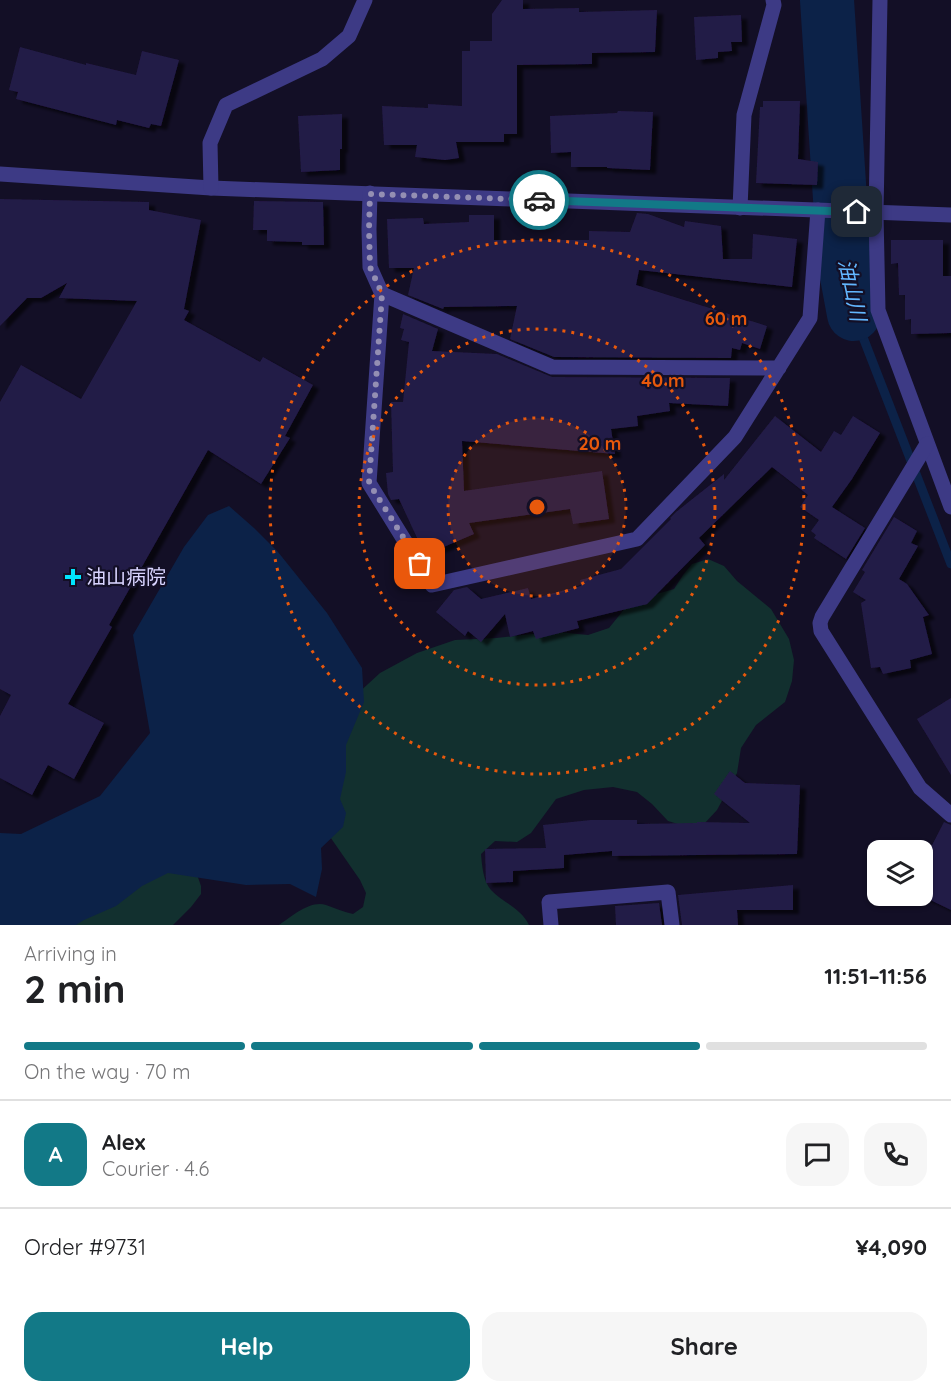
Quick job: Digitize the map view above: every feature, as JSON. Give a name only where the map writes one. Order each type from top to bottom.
[{"type":"street","points":[[211,188],[210,143],[226,105],[322,59],[349,36],[365,0]]},
{"type":"street","points":[[740,208],[744,115],[774,5],[773,0]]},
{"type":"street","points":[[880,0],[876,213],[878,310],[951,506]]},
{"type":"street","points":[[0,174],[211,188],[951,215]]},
{"type":"street","points":[[370,194],[370,267],[382,294],[369,483],[432,585],[637,539],[735,437],[810,318],[818,210]]},
{"type":"street","points":[[382,294],[552,368],[779,368]]},
{"type":"street","points":[[927,444],[820,623],[821,631],[921,788],[951,815]]},
{"type":"street","points":[[551,925],[549,902],[668,892],[672,925]]},
{"type":"green space","points":[[708,559],[724,566],[737,581],[771,609],[789,639],[794,660],[792,681],[785,702],[756,725],[741,748],[737,773],[717,810],[704,824],[681,825],[668,821],[637,792],[613,787],[584,790],[556,799],[531,833],[517,842],[495,841],[481,854],[483,873],[488,886],[516,909],[529,925],[279,925],[301,910],[314,905],[326,905],[353,914],[363,907],[366,893],[360,880],[326,831],[355,696],[380,673],[417,653],[455,640],[558,632],[588,635],[609,628],[626,607],[650,596],[674,589],[692,564]]},
{"type":"green space","points":[[193,863],[201,886],[201,894],[173,925],[46,925],[115,885]]},
{"type":"water","points":[[229,506],[278,552],[327,613],[362,668],[364,702],[346,745],[346,772],[340,799],[346,813],[343,827],[321,848],[322,869],[316,897],[290,884],[246,885],[168,873],[142,886],[116,906],[76,925],[0,925],[0,833],[21,834],[100,796],[150,733],[133,635],[184,547],[208,515]]},
{"type":"building","points":[[502,0],[523,0],[523,9],[579,8],[579,12],[657,10],[655,52],[592,53],[592,64],[517,65],[517,134],[504,134],[504,142],[456,142],[459,158],[445,160],[415,157],[417,145],[384,145],[382,106],[428,108],[428,104],[462,106],[462,51],[470,51],[470,41],[492,41],[492,14]]},
{"type":"building","points":[[741,15],[742,42],[731,42],[732,51],[718,52],[718,58],[696,60],[694,17]]},
{"type":"building","points":[[20,47],[86,65],[86,63],[136,75],[142,51],[179,60],[161,126],[151,124],[149,128],[117,120],[116,125],[16,99],[18,92],[9,90]]},
{"type":"building","points":[[763,101],[800,101],[798,159],[818,162],[817,185],[756,183],[760,107],[763,107]]},
{"type":"building","points":[[618,111],[653,112],[650,170],[571,167],[571,152],[551,153],[550,116],[617,113]]},
{"type":"building","points":[[342,114],[340,170],[301,172],[298,116]]},
{"type":"building","name":"油山病院","points":[[0,199],[149,202],[149,210],[201,220],[184,309],[189,311],[184,320],[260,362],[263,357],[313,385],[285,436],[290,438],[261,484],[208,450],[109,625],[112,627],[68,704],[104,723],[74,779],[48,765],[32,795],[0,778],[0,716],[11,695],[0,689],[0,402],[21,365],[81,399],[137,301],[59,298],[67,283],[41,298],[27,298],[0,326]]},
{"type":"building","points":[[254,201],[323,202],[324,245],[267,241],[267,230],[253,230]]},
{"type":"building","points":[[637,213],[648,214],[684,227],[685,221],[721,226],[723,259],[752,259],[753,234],[797,239],[792,287],[639,270],[636,285],[767,326],[760,349],[742,343],[740,350],[732,348],[731,358],[554,357],[510,339],[517,306],[444,307],[443,309],[408,295],[414,268],[389,268],[387,219],[423,218],[424,224],[469,222],[469,215],[494,215],[494,240],[589,240],[589,231],[630,232]]},
{"type":"building","points":[[891,240],[943,240],[943,276],[951,276],[951,333],[911,334],[911,319],[905,320],[905,295],[899,295],[898,263],[891,264]]},
{"type":"building","points":[[403,314],[438,329],[432,351],[497,354],[552,377],[730,378],[728,406],[669,403],[670,411],[637,416],[638,426],[611,429],[615,454],[462,441],[464,491],[602,471],[609,519],[573,524],[570,509],[469,523],[474,534],[425,555],[399,499],[391,500],[388,494],[386,473],[393,472],[391,402],[403,402],[409,342],[401,340],[404,329],[400,328]]},
{"type":"building","points":[[775,416],[821,452],[834,431],[841,435],[853,416],[880,433],[832,507],[865,528],[846,559],[814,538],[816,535],[811,531],[819,520],[800,507],[808,495],[772,467],[699,538],[705,545],[647,604],[577,621],[579,628],[536,639],[533,631],[510,637],[505,614],[481,642],[468,631],[465,636],[436,612],[454,590],[467,587],[481,599],[528,588],[531,599],[581,586],[580,580],[621,569],[676,512],[724,474],[724,480]]},
{"type":"building","points":[[894,517],[917,531],[911,543],[918,546],[899,579],[907,584],[929,615],[923,617],[932,654],[910,660],[911,668],[883,674],[880,667],[871,668],[861,603],[866,600],[853,592],[865,572],[862,570]]},
{"type":"building","points":[[951,698],[951,775],[917,719]]},
{"type":"building","points":[[730,771],[745,783],[800,785],[797,854],[612,856],[612,851],[564,855],[564,868],[513,871],[513,882],[486,883],[485,849],[546,848],[543,825],[591,820],[637,820],[637,824],[750,823],[714,794]]},
{"type":"building","points":[[944,822],[951,825],[951,910],[933,901],[933,843]]},
{"type":"building","points":[[793,885],[793,910],[737,910],[738,925],[682,925],[678,895]]},
{"type":"building","points":[[659,903],[662,925],[616,925],[615,906]]},
{"type":"waterway","name":"油山川","points":[[827,0],[844,260],[854,314]]},
{"type":"waterway","name":"油山川","points":[[854,314],[951,564]]},
{"type":"way so far","points":[[420,564],[369,483],[382,294],[370,267],[370,194],[539,200]]},
{"type":"place","name":"油山病院","points":[[73,577]]},
{"type":"route","points":[[539,200],[857,212]]}]
